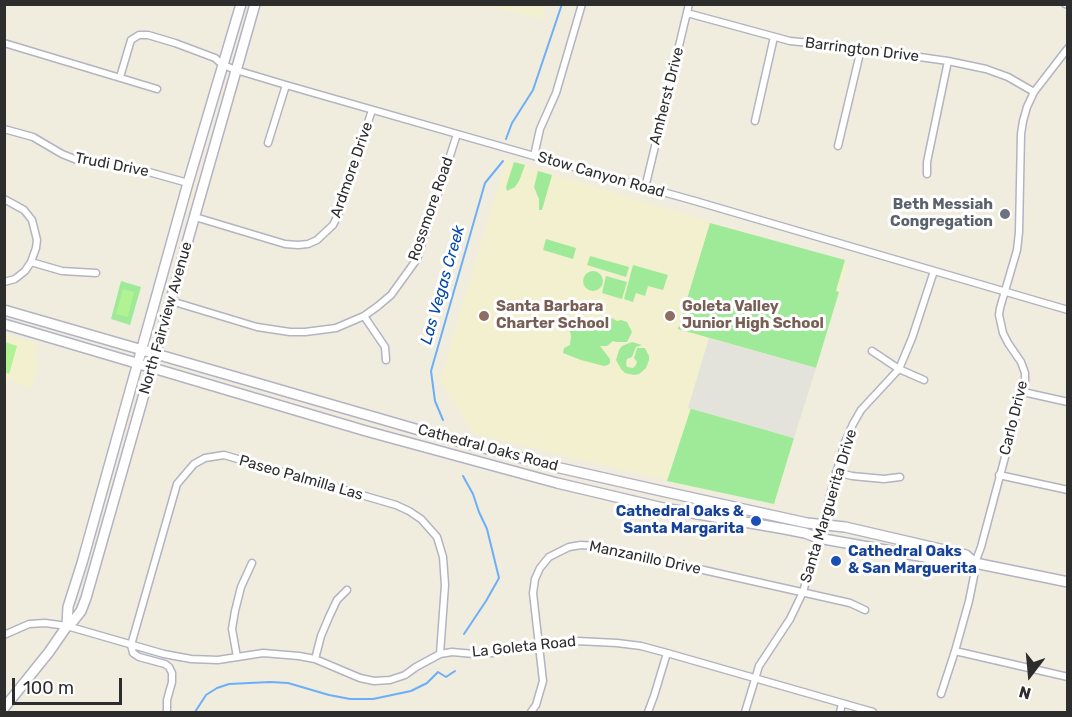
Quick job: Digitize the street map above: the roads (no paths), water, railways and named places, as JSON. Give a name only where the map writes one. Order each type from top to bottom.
[{"type":"main road","name":"North Fairview Avenue","points":[[67,626],[68,607],[241,4]]},
{"type":"main road","name":"North Fairview Avenue","points":[[4,708],[81,611],[90,587],[255,4]]},
{"type":"main road","name":"Cathedral Oaks Road","points":[[4,310],[442,437],[560,468],[807,523],[845,527],[966,555],[975,563]]},
{"type":"main road","name":"Cathedral Oaks Road","points":[[4,324],[366,431],[557,483],[663,507],[805,533],[818,538],[964,564],[975,563],[1068,582]]},
{"type":"street","points":[[534,156],[540,129],[556,93],[582,4]]},
{"type":"street","name":"Amherst Drive","points":[[645,188],[689,4]]},
{"type":"street","name":"Barrington Drive","points":[[687,13],[790,41],[948,61],[986,69],[1008,77],[1034,92]]},
{"type":"street","name":"Stow Canyon Road","points":[[120,77],[131,40],[139,35],[148,35],[215,57],[224,65],[236,70],[286,85],[1068,310]]},
{"type":"street","points":[[755,121],[774,37]]},
{"type":"street","points":[[4,44],[157,88]]},
{"type":"street","name":"Carlo Drive","points":[[941,694],[969,601],[975,563],[1023,392],[1025,373],[1003,333],[1000,308],[1017,250],[1023,121],[1034,92],[1068,48]]},
{"type":"street","points":[[838,147],[861,49]]},
{"type":"street","points":[[927,174],[927,162],[948,61]]},
{"type":"street","points":[[268,143],[286,85]]},
{"type":"street","name":"Ardmore Drive","points":[[195,217],[285,244],[308,244],[317,240],[333,225],[339,213],[372,110]]},
{"type":"street","name":"Trudi Drive","points":[[4,129],[33,137],[77,160],[120,164],[188,183]]},
{"type":"street","name":"Rossmore Road","points":[[171,302],[257,327],[290,332],[336,328],[364,316],[391,295],[417,259],[457,134]]},
{"type":"street","points":[[4,199],[24,210],[32,220],[37,240],[32,262],[25,271],[15,279],[4,282]]},
{"type":"street","points":[[32,262],[62,271],[96,273]]},
{"type":"street","name":"Santa Marguerita Drive","points":[[745,712],[759,666],[790,620],[803,592],[845,442],[861,410],[899,369],[912,338],[934,271]]},
{"type":"street","points":[[364,316],[385,347],[386,360]]},
{"type":"street","points":[[872,351],[899,369],[924,380]]},
{"type":"street","points":[[1023,392],[1068,402]]},
{"type":"street","name":"Paseo Palmilla Las","points":[[131,645],[177,484],[194,464],[205,458],[225,455],[396,505],[421,519],[437,537],[443,557],[445,585],[440,654]]},
{"type":"street","points":[[836,472],[885,479],[900,477]]},
{"type":"street","points":[[999,475],[1068,489]]},
{"type":"street","name":"Manzanillo Drive","points":[[531,712],[536,705],[543,681],[533,593],[535,579],[549,557],[569,547],[597,546],[850,603],[865,610]]},
{"type":"street","points":[[237,657],[232,629],[234,611],[241,587],[252,563]]},
{"type":"street","points":[[315,659],[328,616],[337,600],[347,590]]},
{"type":"street","name":"La Goleta Road","points":[[4,635],[29,624],[45,623],[67,626],[131,645],[191,659],[218,660],[263,653],[315,659],[360,678],[374,681],[390,680],[405,675],[440,654],[492,653],[539,644],[598,641],[641,646],[873,712]]},
{"type":"street","points":[[131,645],[133,652],[139,657],[169,667],[172,682],[167,700],[167,712]]},
{"type":"street","points":[[955,651],[1068,677]]},
{"type":"street","points":[[648,712],[666,653]]},
{"type":"street","points":[[840,712],[842,704]]},
{"type":"waterway","name":"Las Vegas Creek","points":[[506,139],[512,123],[533,90],[562,4]]},
{"type":"waterway","name":"Las Vegas Creek","points":[[443,420],[435,401],[431,371],[485,183],[503,161]]},
{"type":"waterway","name":"Las Vegas Creek","points":[[463,476],[487,529],[499,578],[464,634]]},
{"type":"waterway","name":"Las Vegas Creek","points":[[195,712],[206,695],[229,684],[288,683],[350,699],[373,699],[411,691],[427,683],[438,672],[446,677],[455,671]]},
{"type":"place","name":"Beth Messiah Congregation","points":[[1005,214]]},
{"type":"place","name":"Santa Barbara Charter School","points":[[484,316]]},
{"type":"place","name":"Goleta Valley Junior High School","points":[[670,316]]},
{"type":"place","name":"Cathedral Oaks & Santa Margarita","points":[[756,521]]},
{"type":"place","name":"Cathedral Oaks & San Marguerita","points":[[836,561]]}]
